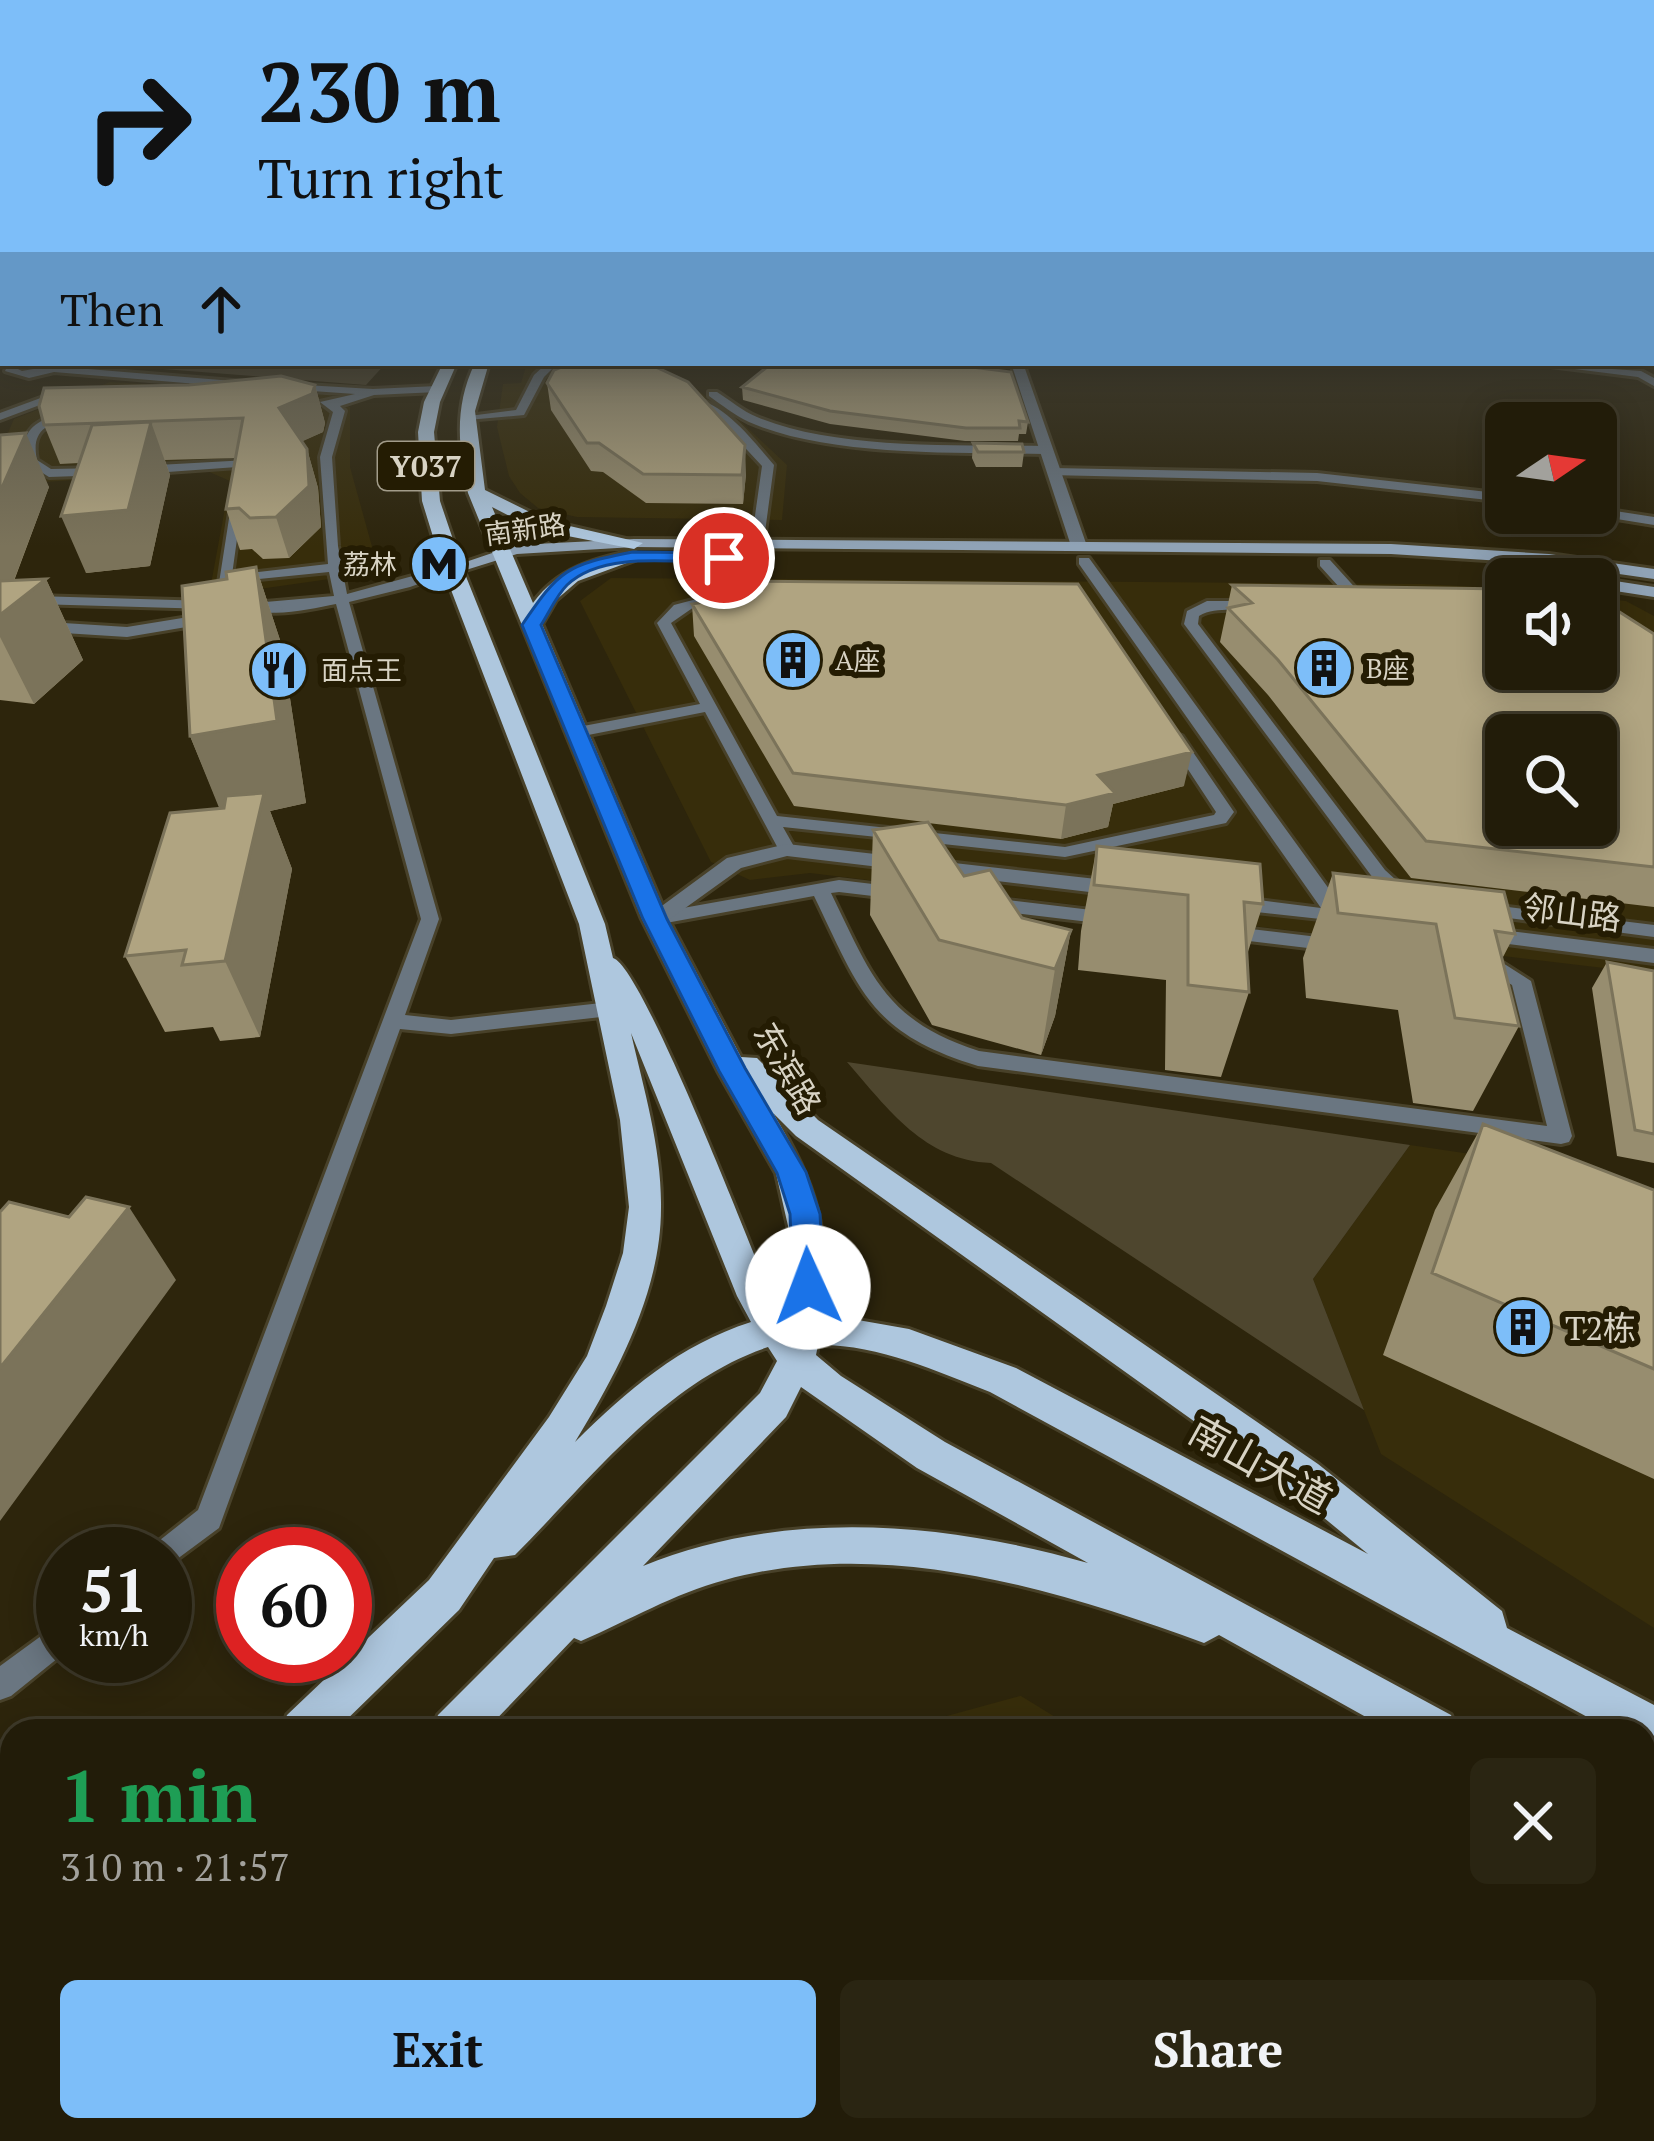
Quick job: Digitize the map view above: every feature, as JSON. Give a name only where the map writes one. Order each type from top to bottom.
[{"type":"main road","name":"Y037","points":[[448,366],[425,432],[427,479],[452,569]]},
{"type":"main road","name":"东滨路","points":[[466,1719],[762,1417],[791,1337],[810,1248],[792,1172],[655,919],[477,493],[467,401],[481,366]]},
{"type":"main road","points":[[477,493],[543,526],[634,550]]},
{"type":"main road","name":"南新路","points":[[452,569],[504,558],[758,544],[1485,570]]},
{"type":"main road","name":"南新路","points":[[634,550],[1450,551],[1654,574]]},
{"type":"main road","points":[[531,625],[561,580],[634,550]]},
{"type":"main road","points":[[452,569],[592,924],[652,1046],[754,1296],[828,1388],[931,1455],[1413,1719]]},
{"type":"main road","points":[[1617,586],[1654,592]]},
{"type":"main road","points":[[444,1595],[562,1430],[602,1364],[634,1271],[645,1208],[642,1166],[592,924]]},
{"type":"main road","points":[[705,1018],[755,1078],[807,1128],[1304,1477],[1547,1675]]},
{"type":"main road","points":[[315,1719],[659,1384],[716,1347],[791,1337]]},
{"type":"main road","name":"南山大道","points":[[791,1337],[903,1340],[1003,1379],[1634,1719]]},
{"type":"main road","points":[[531,1652],[605,1604],[685,1568],[762,1551],[857,1545],[952,1553],[1044,1569],[1153,1602],[1323,1670]]},
{"type":"street","points":[[1018,366],[1082,554],[1350,918],[1197,899]]},
{"type":"street","points":[[0,624],[128,632],[274,608]]},
{"type":"street","points":[[655,919],[734,863],[787,850],[1149,893]]},
{"type":"street","name":"邻山路","points":[[1452,931],[1654,956]]},
{"type":"lane","points":[[12,366],[9,369],[16,374],[58,366],[111,375],[264,386],[373,392],[437,389]]},
{"type":"lane","points":[[467,417],[520,413],[539,375],[550,366]]},
{"type":"lane","points":[[1584,366],[1637,369],[1654,383]]},
{"type":"lane","points":[[90,383],[111,375]]},
{"type":"lane","points":[[0,417],[69,391]]},
{"type":"lane","points":[[300,403],[332,405],[373,392]]},
{"type":"lane","points":[[713,394],[751,418],[787,430],[970,449],[1045,450]]},
{"type":"lane","points":[[691,397],[726,421],[768,465],[758,544]]},
{"type":"lane","points":[[192,1533],[209,1519],[430,919],[335,567],[326,481],[331,430],[339,411],[332,405]]},
{"type":"lane","points":[[73,415],[48,419],[30,432],[26,444],[32,462],[49,473],[112,472]]},
{"type":"lane","points":[[134,470],[244,463],[224,580],[335,567]]},
{"type":"lane","points":[[1053,472],[1317,477],[1485,497]]},
{"type":"lane","points":[[1617,515],[1654,520]]},
{"type":"lane","points":[[1324,563],[1365,606]]},
{"type":"lane","points":[[0,599],[274,608],[404,585],[452,569]]},
{"type":"lane","points":[[772,600],[700,602],[667,616],[665,629],[787,850]]},
{"type":"lane","points":[[1280,605],[1207,605],[1195,610],[1190,619],[1388,885],[1426,903]]},
{"type":"lane","points":[[1343,606],[1385,607]]},
{"type":"lane","points":[[578,731],[708,707]]},
{"type":"lane","points":[[770,820],[1065,853],[1220,819],[1225,812],[1164,722]]},
{"type":"lane","points":[[655,919],[838,886],[1487,963],[1521,981],[1562,1136],[978,1058],[943,1048],[917,1036],[879,1005],[820,890]]},
{"type":"lane","points":[[1472,909],[1654,931]]},
{"type":"lane","points":[[393,1022],[452,1027],[610,1010]]},
{"type":"lane","points":[[0,1685],[36,1656]]},
{"type":"shaded area","points":[[124,366],[383,366],[366,385]]},
{"type":"shaded area","points":[[526,366],[640,366],[682,380],[737,418],[787,465],[782,520],[577,517],[538,508],[509,476],[497,427],[503,384],[521,383]]},
{"type":"shaded area","points":[[110,382],[330,395],[350,407],[350,467],[379,572],[232,593],[211,584],[230,481],[207,471],[0,485],[0,451],[14,419]]},
{"type":"shaded area","points":[[611,578],[1485,587],[1485,690],[1617,690],[1617,600],[1654,616],[1654,974],[810,873],[750,880],[711,862],[580,601]]},
{"type":"shaded area","points":[[847,1062],[1410,1145],[1313,1279],[1364,1410],[991,1163],[967,1160],[927,1142],[893,1114]]},
{"type":"shaded area","points":[[1410,1145],[1599,1173],[1654,1211],[1654,1628],[1381,1454],[1313,1279]]},
{"type":"shaded area","points":[[1020,1696],[1058,1719],[936,1719]]},
{"type":"building","points":[[564,366],[653,366],[688,382],[745,445],[742,475],[643,474],[599,443],[587,443],[547,383],[554,370]]},
{"type":"building","points":[[768,366],[981,366],[1011,372],[1028,422],[1019,421],[1020,428],[966,428],[830,411],[742,387]]},
{"type":"building","points":[[281,376],[315,385],[312,394],[279,408],[307,449],[309,486],[276,517],[250,518],[239,508],[226,509],[243,418],[44,425],[39,406],[44,388],[189,385]]},
{"type":"building","points":[[151,422],[128,510],[61,516],[92,425]]},
{"type":"building","points":[[26,433],[0,492],[0,435]]},
{"type":"building","points":[[973,443],[1022,444],[1024,452],[978,452]]},
{"type":"building","points":[[256,567],[277,721],[190,736],[182,586],[227,579],[226,572]]},
{"type":"building","points":[[46,579],[0,615],[0,581]]},
{"type":"building","points":[[748,581],[1078,584],[1192,752],[1098,775],[1115,793],[1066,805],[793,773],[692,604],[728,598],[720,586]]},
{"type":"building","points":[[1232,585],[1485,589],[1485,690],[1617,690],[1617,610],[1654,634],[1654,867],[1426,841],[1278,660],[1228,608],[1252,603]]},
{"type":"building","points":[[264,793],[225,961],[182,965],[186,950],[125,956],[170,813],[224,808],[226,796]]},
{"type":"building","points":[[928,822],[964,876],[990,870],[1022,918],[1071,930],[1055,969],[939,940],[873,830]]},
{"type":"building","points":[[1097,846],[1260,864],[1263,904],[1244,902],[1249,992],[1188,985],[1188,895],[1094,885]]},
{"type":"building","points":[[1333,873],[1504,892],[1515,934],[1495,931],[1519,1026],[1455,1018],[1436,924],[1338,913]]},
{"type":"building","points":[[1607,962],[1654,971],[1654,1134],[1635,1130]]},
{"type":"building","points":[[1483,1124],[1654,1190],[1654,1369],[1432,1273]]},
{"type":"building","points":[[86,1197],[129,1207],[0,1368],[0,1212],[9,1202],[69,1217]]},
{"type":"place","name":"荔林","points":[[439,564]]},
{"type":"place","name":"A座","points":[[793,660]]},
{"type":"place","name":"B座","points":[[1324,668]]},
{"type":"place","name":"面点王","points":[[279,670]]},
{"type":"place","name":"T2栋","points":[[1523,1327]]},
{"type":"route","points":[[724,558],[633,557],[592,565],[561,580],[531,625],[655,919],[733,1071],[792,1172],[810,1248],[808,1287]]}]
